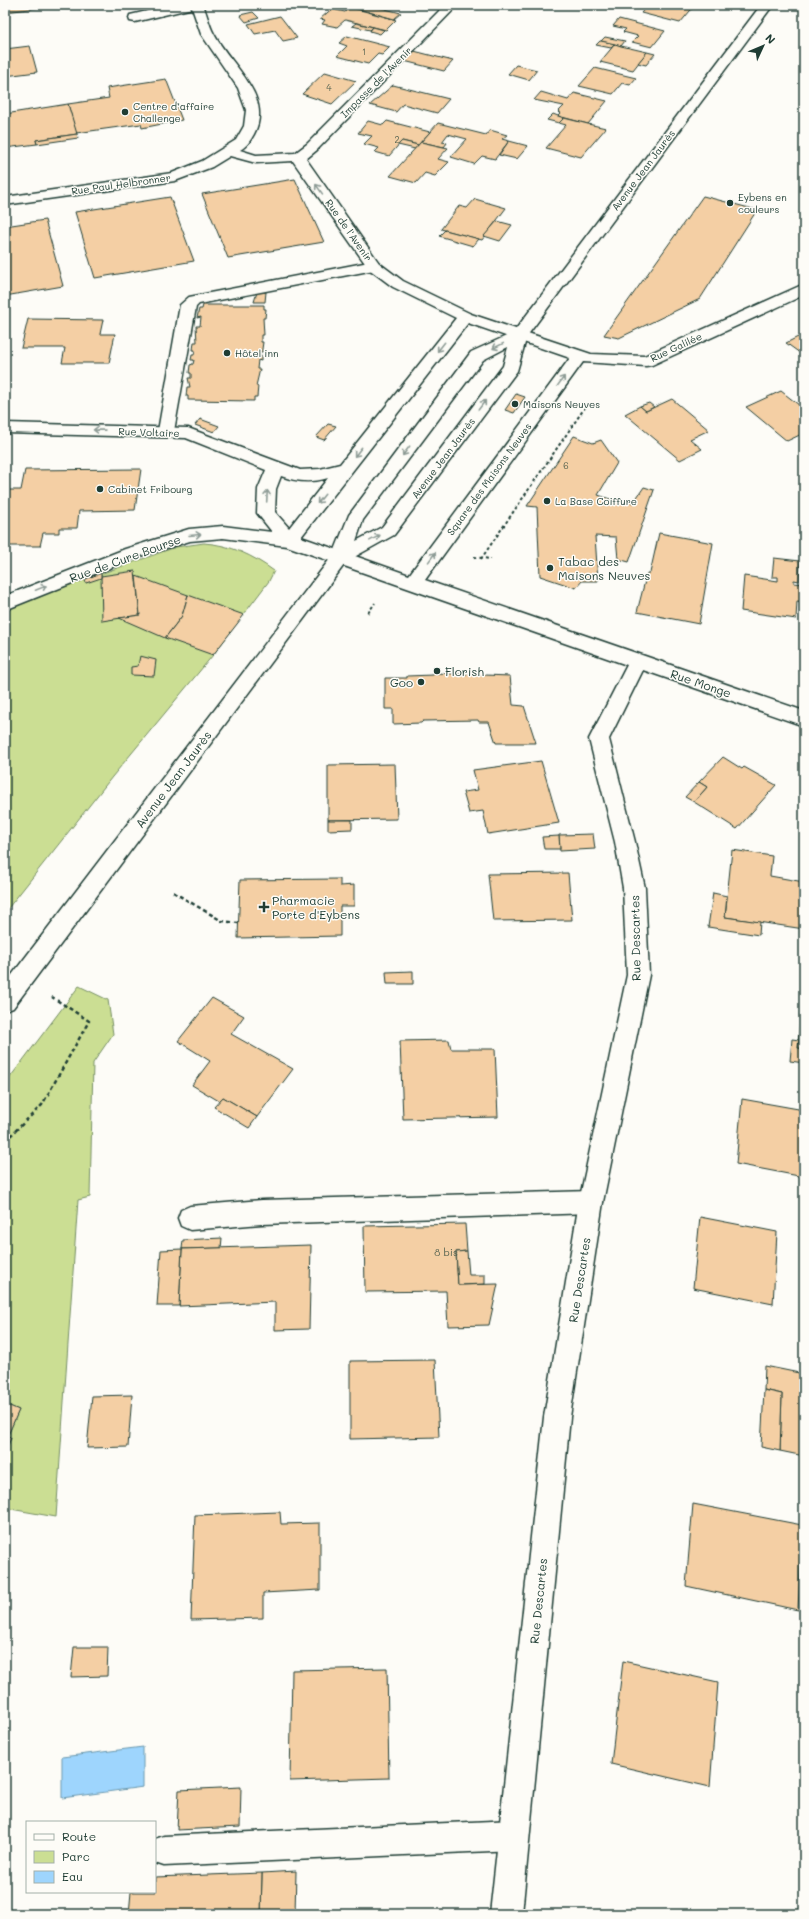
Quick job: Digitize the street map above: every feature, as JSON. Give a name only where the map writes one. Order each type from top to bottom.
[{"type":"street","points":[[135,18],[189,5]]},
{"type":"street","name":"Rue Paul Helbronner","points":[[5,201],[175,176],[207,164],[242,143],[251,126],[253,110],[245,88],[207,34],[197,5]]},
{"type":"street","name":"Impasse de l'Avenir","points":[[298,158],[312,147],[452,5]]},
{"type":"street","name":"Avenue Jean Jaurès","points":[[341,557],[388,531],[511,367],[519,336],[766,5]]},
{"type":"street","points":[[230,151],[243,156],[260,159],[288,156],[298,158]]},
{"type":"street","name":"Rue de l'Avenir","points":[[298,158],[374,266],[398,284],[465,317],[519,336]]},
{"type":"street","points":[[166,432],[188,305],[194,300],[374,266]]},
{"type":"street","name":"Rue Galilée","points":[[519,336],[580,355],[605,361],[646,361],[804,289]]},
{"type":"street","points":[[345,468],[320,475],[298,476],[275,468],[267,489],[266,513],[289,540],[465,317]]},
{"type":"street","name":"Avenue Jean Jaurès","points":[[5,1000],[341,557],[355,519],[477,356],[519,336]]},
{"type":"street","name":"Square des Maisons Neuves","points":[[413,583],[580,355]]},
{"type":"street","name":"Rue Voltaire","points":[[5,428],[188,433],[275,468]]},
{"type":"street","name":"Rue de Cure Bourse","points":[[5,603],[131,553],[189,535],[223,532],[289,540],[341,557]]},
{"type":"street","points":[[341,557],[413,583]]},
{"type":"street","name":"Rue Monge","points":[[413,583],[598,646],[804,719]]},
{"type":"street","name":"Rue Descartes","points":[[506,1914],[557,1417],[591,1202],[638,975],[634,888],[626,842],[599,739],[638,661]]},
{"type":"street","points":[[190,1218],[262,1212],[591,1202]]},
{"type":"street","points":[[164,1851],[514,1835]]},
{"type":"path","points":[[480,559],[589,400]]},
{"type":"path","points":[[173,892],[222,921],[238,923]]},
{"type":"path","points":[[5,1141],[42,1105],[88,1021],[54,998],[20,981]]},
{"type":"green space","points":[[204,543],[223,546],[241,552],[258,560],[274,571],[269,581],[213,655],[112,777],[5,912],[5,608],[176,547]]},
{"type":"green space","points":[[79,986],[108,1000],[113,1034],[93,1063],[90,1197],[78,1200],[56,1517],[5,1508],[5,1452],[11,1438],[8,1435],[19,1410],[5,1404],[5,1084]]},
{"type":"water","points":[[143,1747],[143,1787],[62,1798],[62,1757]]},
{"type":"building","points":[[5,5],[63,5],[5,12]]},
{"type":"building","points":[[354,5],[369,5],[401,13],[394,19],[351,7]]},
{"type":"building","points":[[648,5],[695,5],[680,23],[641,13]]},
{"type":"building","points":[[335,6],[339,7],[336,10],[345,12],[350,7],[396,20],[386,30],[345,20],[337,27],[322,24],[325,20],[320,19]]},
{"type":"building","points":[[253,12],[259,18],[246,22],[240,15]]},
{"type":"building","points":[[280,16],[297,38],[283,41],[275,30],[255,34],[248,24]]},
{"type":"building","points":[[619,19],[665,31],[652,47],[632,42],[638,36],[623,32],[626,29],[613,26]]},
{"type":"building","points":[[356,23],[373,27],[370,30],[352,26]]},
{"type":"building","points":[[373,27],[384,30],[380,34],[370,31]]},
{"type":"building","points":[[347,36],[390,47],[382,55],[378,54],[368,64],[337,56],[347,46],[339,43]]},
{"type":"building","points":[[605,37],[625,41],[621,46],[601,41]]},
{"type":"building","points":[[600,41],[615,44],[611,48],[596,45]]},
{"type":"building","points":[[615,44],[647,52],[633,70],[600,62]]},
{"type":"building","points":[[30,46],[37,72],[5,76],[5,49]]},
{"type":"building","points":[[414,51],[453,61],[444,71],[404,61]]},
{"type":"building","points":[[647,52],[655,54],[646,65],[638,63]]},
{"type":"building","points":[[516,65],[537,70],[529,80],[508,74]]},
{"type":"building","points":[[595,68],[636,78],[630,85],[622,83],[613,94],[579,86]]},
{"type":"building","points":[[325,72],[356,81],[332,104],[302,94]]},
{"type":"building","name":"Centre d’affaire Challenge","points":[[166,79],[182,120],[142,128],[141,124],[76,133],[68,104],[109,98],[107,88]]},
{"type":"building","points":[[393,85],[449,99],[437,113],[403,104],[396,112],[370,105]]},
{"type":"building","points":[[541,92],[568,100],[574,93],[607,101],[588,124],[558,116],[561,113],[558,112],[564,106],[534,100]]},
{"type":"building","points":[[68,104],[77,134],[36,140],[37,144],[5,148],[5,114]]},
{"type":"building","points":[[553,114],[564,118],[559,123],[547,120]]},
{"type":"building","points":[[564,118],[606,128],[581,157],[546,148],[566,125],[559,123]]},
{"type":"building","points":[[368,121],[383,125],[387,121],[430,132],[418,145],[402,141],[389,156],[375,152],[379,148],[364,144],[372,136],[358,133]]},
{"type":"building","points":[[438,123],[486,135],[490,130],[507,135],[502,139],[509,141],[495,159],[482,156],[474,164],[451,157],[467,139],[448,134],[442,142],[447,143],[444,147],[421,142]]},
{"type":"building","points":[[77,134],[78,138],[37,144],[36,140]]},
{"type":"building","points":[[402,141],[418,145],[415,149],[398,145]]},
{"type":"building","points":[[509,141],[528,146],[517,159],[499,155]]},
{"type":"building","points":[[421,142],[448,148],[438,159],[449,162],[435,176],[425,173],[416,183],[390,176]]},
{"type":"building","points":[[295,179],[324,242],[228,258],[202,194]]},
{"type":"building","points":[[703,196],[757,210],[700,299],[619,338],[604,335]]},
{"type":"building","points":[[170,197],[194,261],[95,278],[75,212]]},
{"type":"building","points":[[475,199],[506,208],[482,240],[441,229],[459,206],[467,208]]},
{"type":"building","points":[[45,220],[63,286],[5,296],[5,226]]},
{"type":"building","points":[[497,221],[512,225],[500,241],[484,236]]},
{"type":"building","points":[[445,230],[479,239],[473,246],[439,236]]},
{"type":"building","points":[[257,292],[266,292],[265,302],[254,302]]},
{"type":"building","name":"Hôtel inn","points":[[203,305],[264,305],[264,309],[266,309],[265,318],[263,318],[264,335],[261,335],[261,342],[263,342],[262,352],[260,352],[259,356],[261,356],[261,361],[258,360],[257,369],[260,369],[256,386],[258,386],[257,397],[254,397],[254,401],[188,400],[188,396],[186,396],[187,387],[190,387],[188,378],[191,378],[191,373],[189,373],[190,365],[193,364],[194,360],[191,360],[195,350],[193,350],[194,342],[197,342],[196,326],[200,326],[201,317],[197,318],[199,309],[202,309]]},
{"type":"building","points":[[28,319],[103,320],[100,334],[115,334],[109,363],[62,363],[65,348],[21,348]]},
{"type":"building","points":[[804,334],[804,356],[786,343]]},
{"type":"building","points":[[781,391],[804,409],[804,433],[787,441],[746,407]]},
{"type":"building","name":"Maisons Neuves","points":[[516,394],[525,397],[514,413],[505,410]]},
{"type":"building","points":[[672,399],[709,430],[690,439],[702,449],[680,460],[625,414],[640,406],[646,411]]},
{"type":"building","points":[[649,403],[654,407],[646,411],[640,406]]},
{"type":"building","points":[[200,419],[219,426],[214,432],[195,425]]},
{"type":"building","points":[[328,424],[336,426],[324,440],[316,437]]},
{"type":"building","points":[[574,436],[593,443],[601,440],[617,463],[598,495],[616,501],[619,498],[633,503],[644,487],[654,490],[629,562],[618,559],[616,537],[595,536],[598,581],[582,581],[576,588],[540,576],[537,507],[527,506]]},
{"type":"building","points":[[141,469],[135,510],[79,511],[77,528],[59,528],[59,533],[43,533],[40,546],[5,546],[5,490],[21,490],[25,470]]},
{"type":"building","points":[[659,533],[713,543],[699,624],[637,612],[647,573],[650,573]]},
{"type":"building","points":[[774,558],[800,561],[799,581],[794,580],[794,583],[804,584],[804,602],[797,601],[796,619],[741,611],[744,576],[778,581],[778,577],[772,577]]},
{"type":"building","points":[[135,571],[140,615],[102,621],[101,576]]},
{"type":"building","points":[[101,573],[101,578],[86,583],[85,579]]},
{"type":"building","points":[[136,576],[188,595],[182,616],[165,638],[119,618],[140,615]]},
{"type":"building","points":[[188,595],[244,615],[213,655],[165,638],[182,616]]},
{"type":"building","points":[[140,656],[156,660],[154,676],[131,675],[131,667],[138,666]]},
{"type":"building","points":[[434,673],[510,676],[513,705],[524,706],[536,743],[496,743],[489,722],[479,722],[478,720],[423,721],[421,723],[393,724],[393,709],[385,709],[385,678],[407,678],[407,676],[433,675]]},
{"type":"building","points":[[723,757],[742,769],[744,767],[776,785],[737,829],[694,802],[707,787],[699,782]]},
{"type":"building","points":[[541,761],[559,823],[488,834],[483,811],[469,813],[463,792],[478,790],[473,770]]},
{"type":"building","points":[[395,764],[397,819],[328,820],[328,765]]},
{"type":"building","points":[[699,782],[707,787],[694,802],[685,797]]},
{"type":"building","points":[[328,820],[352,820],[352,829],[328,830]]},
{"type":"building","points":[[593,834],[595,849],[560,851],[559,835]]},
{"type":"building","points":[[559,836],[560,849],[544,849],[542,837]]},
{"type":"building","points":[[732,850],[772,856],[770,876],[804,882],[804,929],[725,917]]},
{"type":"building","points":[[568,873],[572,920],[493,921],[488,874]]},
{"type":"building","points":[[340,879],[340,886],[354,885],[354,906],[340,906],[340,936],[238,938],[240,880]]},
{"type":"building","points":[[713,893],[727,896],[725,917],[760,922],[759,935],[708,927]]},
{"type":"building","points":[[413,971],[413,984],[387,984],[386,972]]},
{"type":"building","points":[[212,998],[244,1016],[231,1034],[293,1069],[257,1117],[223,1097],[219,1101],[192,1085],[210,1061],[178,1041]]},
{"type":"building","points":[[801,1002],[804,1002],[804,1049],[798,1048]]},
{"type":"building","points":[[792,1039],[799,1040],[798,1048],[804,1049],[804,1063],[790,1061]]},
{"type":"building","points":[[449,1040],[451,1049],[495,1049],[498,1117],[403,1119],[400,1041]]},
{"type":"building","points":[[223,1097],[257,1117],[249,1128],[214,1107]]},
{"type":"building","points":[[742,1099],[804,1110],[804,1177],[736,1164]]},
{"type":"building","points":[[700,1217],[777,1232],[773,1304],[693,1288]]},
{"type":"building","points":[[465,1224],[467,1251],[456,1252],[458,1285],[498,1284],[489,1325],[448,1326],[446,1291],[365,1292],[364,1226]]},
{"type":"building","points":[[222,1238],[221,1248],[182,1249],[183,1240]]},
{"type":"building","points":[[311,1245],[309,1329],[275,1330],[275,1302],[179,1306],[182,1249]]},
{"type":"building","points":[[182,1249],[179,1306],[157,1306],[161,1250]]},
{"type":"building","points":[[467,1251],[469,1275],[485,1275],[485,1284],[458,1285],[456,1252]]},
{"type":"building","points":[[435,1360],[439,1437],[350,1439],[350,1361]]},
{"type":"building","points":[[765,1366],[804,1374],[804,1456],[780,1451],[782,1394],[764,1390]]},
{"type":"building","points":[[764,1390],[782,1394],[780,1451],[761,1447]]},
{"type":"building","points":[[132,1395],[128,1447],[87,1448],[92,1396]]},
{"type":"building","points":[[5,1404],[19,1410],[8,1435],[11,1438],[5,1452]]},
{"type":"building","points":[[693,1504],[802,1525],[798,1610],[686,1586]]},
{"type":"building","points":[[280,1512],[281,1524],[320,1523],[320,1590],[263,1593],[263,1618],[191,1620],[195,1515]]},
{"type":"building","points":[[74,1647],[108,1647],[107,1676],[71,1677]]},
{"type":"building","points":[[623,1661],[718,1682],[710,1787],[611,1764]]},
{"type":"building","points":[[387,1668],[389,1778],[290,1781],[292,1670]]},
{"type":"building","points":[[241,1787],[240,1827],[177,1830],[179,1790]]},
{"type":"building","points":[[296,1871],[295,1914],[261,1914],[262,1873]]},
{"type":"building","points":[[262,1873],[261,1914],[129,1914],[131,1893],[156,1893],[156,1877]]},
{"type":"place","name":"Centre d’affaire Challenge","points":[[125,112]]},
{"type":"place","name":"Eybens en couleurs","points":[[730,203]]},
{"type":"place","name":"Hôtel inn","points":[[227,353]]},
{"type":"place","name":"Maisons Neuves","points":[[515,404]]},
{"type":"place","name":"Cabinet Fribourg","points":[[100,489]]},
{"type":"place","name":"La Base Coiffure","points":[[547,501]]},
{"type":"place","name":"Tabac des Maisons Neuves","points":[[550,568]]},
{"type":"place","name":"Florish","points":[[437,671]]},
{"type":"place","name":"Goo","points":[[421,682]]},
{"type":"place","name":"Pharmacie Porte d'Eybens","points":[[264,907]]}]
